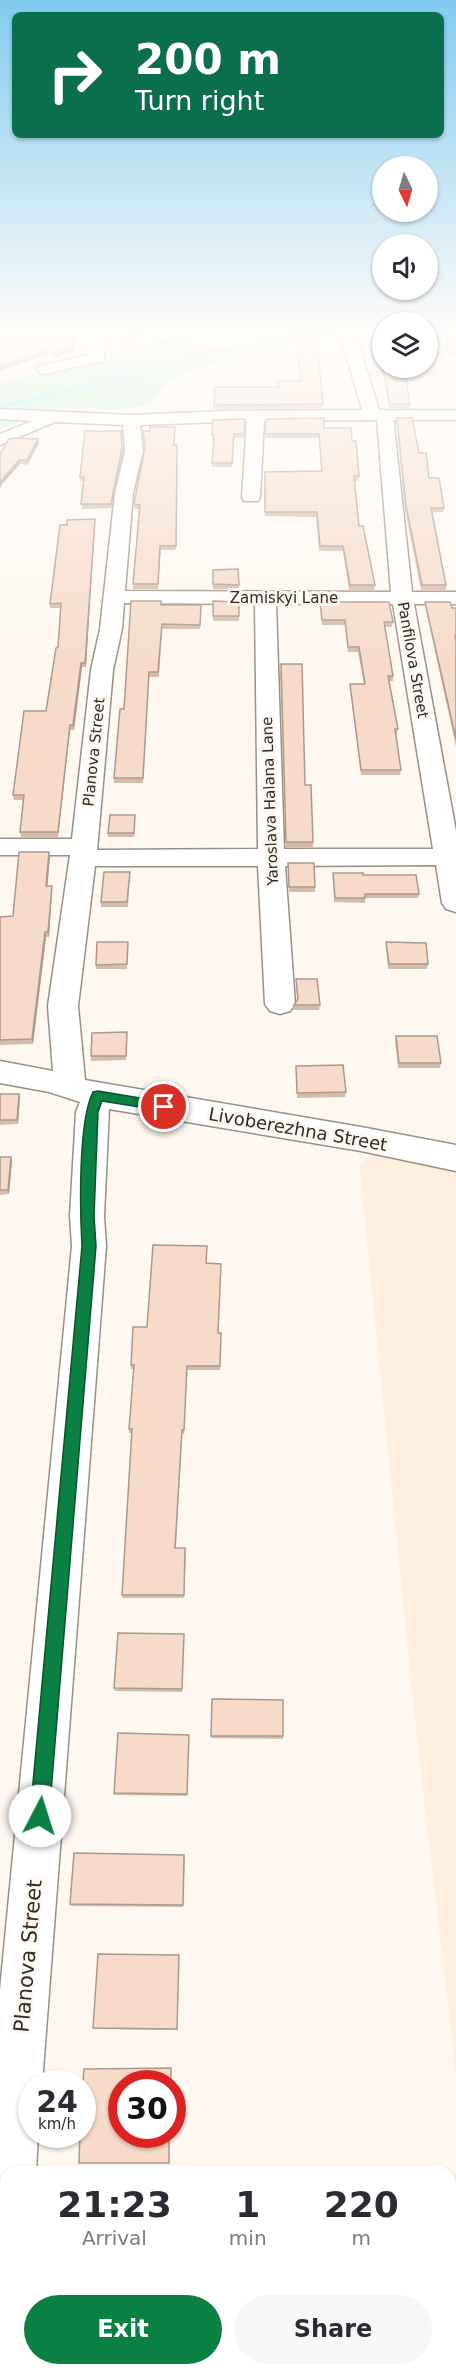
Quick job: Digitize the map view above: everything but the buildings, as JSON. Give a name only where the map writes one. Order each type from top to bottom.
[{"type":"street","name":"Planova Street","points":[[10,2166],[89,1246],[87,1216],[92,1112],[84,1091],[63,1006],[83,853],[102,669],[111,629],[112,597],[124,493],[134,451],[133,444]]},
{"type":"street","points":[[251,497],[254,444]]},
{"type":"street","name":"Panfilova Street","points":[[387,444],[402,598],[452,857],[456,903]]},
{"type":"street","name":"Zamiskyi Lane","points":[[112,597],[456,598]]},
{"type":"street","name":"Yaroslava Halana Lane","points":[[265,598],[271,857],[280,1004]]},
{"type":"street","points":[[0,847],[83,853],[271,857],[452,857]]},
{"type":"street","name":"Livoberezhna Street","points":[[0,1072],[84,1091],[361,1139],[456,1158]]},
{"type":"street","points":[[0,2273],[0,2283]]},
{"type":"shaded area","points":[[381,1150],[456,1165],[456,2074],[417,1739],[359,1164]]},
{"type":"route","points":[[40,1816],[89,1246],[87,1216],[92,1112],[98,1096],[164,1107]]}]
